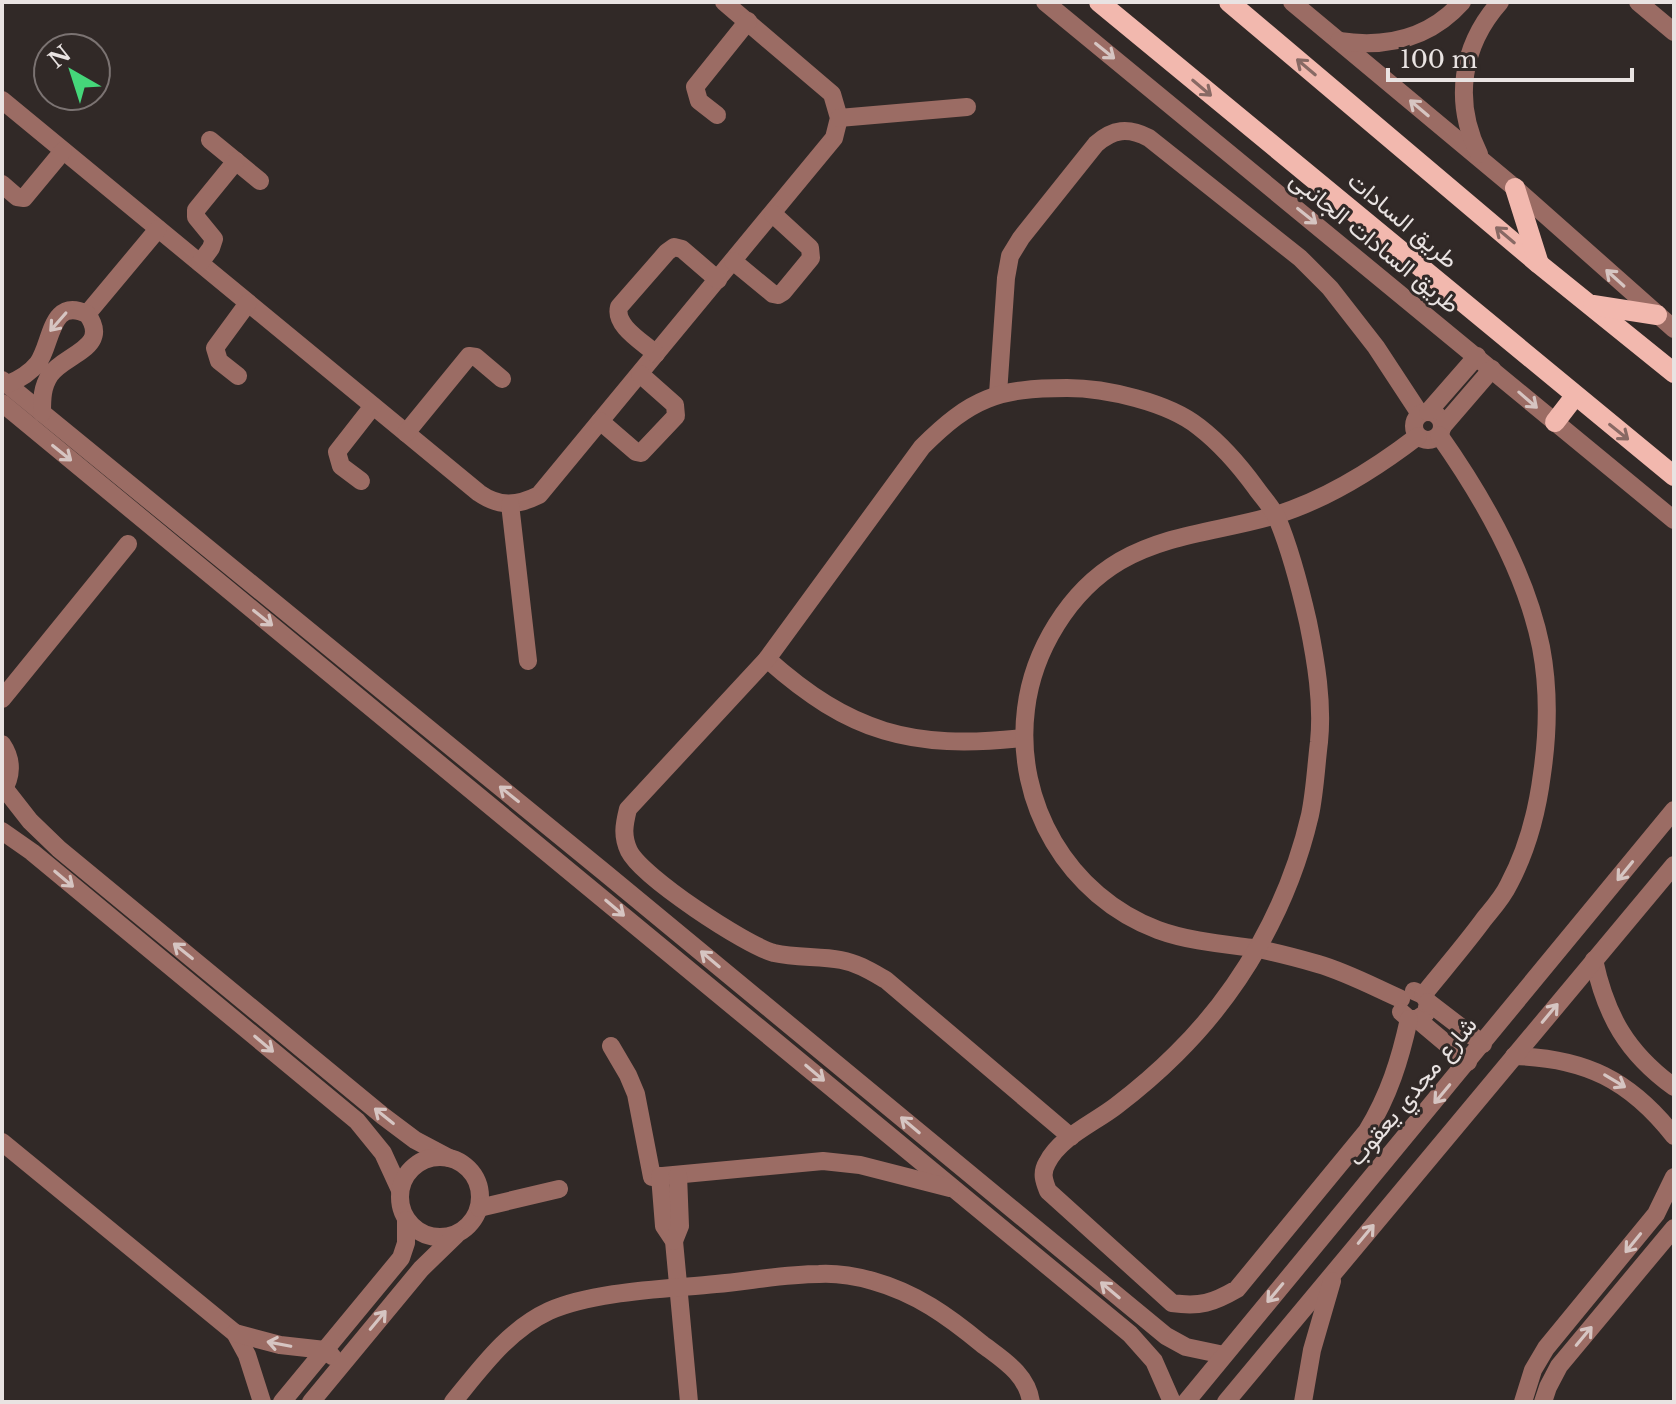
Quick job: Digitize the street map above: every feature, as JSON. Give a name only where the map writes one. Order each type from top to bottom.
[{"type":"main road","name":"طريق السادات","points":[[1099,2],[1674,476]]},
{"type":"main road","points":[[1229,2],[1539,264],[1674,373]]},
{"type":"main road","points":[[1515,188],[1539,264]]},
{"type":"main road","points":[[1590,304],[1657,315]]},
{"type":"main road","points":[[1555,422],[1575,396]]},
{"type":"street","name":"طريق السادات الجانبى","points":[[1045,2],[1674,520]]},
{"type":"street","points":[[1292,2],[1515,188],[1674,329]]},
{"type":"street","points":[[1339,41],[1364,45],[1412,37],[1435,26],[1462,2]]},
{"type":"street","points":[[1482,160],[1470,136],[1463,109],[1463,81],[1469,54],[1481,25],[1500,2]]},
{"type":"street","points":[[1638,2],[1674,32]]},
{"type":"street","points":[[2,100],[479,493],[488,500],[510,504],[539,495],[827,149],[838,129],[839,118],[837,106],[824,84],[738,9],[695,87],[699,101],[717,115]]},
{"type":"street","points":[[839,118],[967,107]]},
{"type":"street","points":[[998,394],[1006,278],[1015,247],[1096,144],[1107,135],[1121,130],[1136,131],[1149,138],[1300,258],[1355,317],[1424,413],[1440,418],[1440,431],[1496,526],[1523,592],[1541,647],[1547,697],[1547,740],[1539,800],[1524,854],[1508,888],[1426,998],[1426,1013],[1413,1019],[1383,1105],[1367,1131],[1237,1289],[1216,1301],[1193,1306],[1172,1303],[1048,1191],[1043,1179],[1045,1166],[1052,1154],[1071,1137],[1145,1083],[1192,1038],[1226,998],[1257,949],[1289,886],[1310,813],[1319,737],[1316,661],[1300,587],[1276,515],[1240,466],[1197,425],[1141,398],[1082,388],[1026,388],[998,394],[974,404],[948,421],[922,447],[767,659],[628,809],[623,831],[630,852],[660,881],[749,943],[795,957],[843,960],[866,968],[886,980],[1071,1137]]},
{"type":"street","points":[[210,140],[260,181]]},
{"type":"street","points":[[2,184],[17,197],[24,198],[63,151]]},
{"type":"street","points":[[200,263],[214,239],[196,217],[196,210],[236,161]]},
{"type":"street","points":[[733,261],[775,295],[781,294],[811,258],[812,252],[773,214]]},
{"type":"street","points":[[87,314],[158,229]]},
{"type":"street","points":[[656,354],[621,323],[617,315],[619,307],[674,247],[682,249],[718,280]]},
{"type":"street","points":[[238,376],[219,361],[215,348],[248,303]]},
{"type":"street","points":[[42,413],[51,359],[49,332],[60,316],[78,309],[87,314],[94,330],[92,340],[83,351],[51,359],[5,382],[42,413],[604,872],[1166,1336],[1186,1347],[1224,1355]]},
{"type":"street","points":[[406,433],[469,356],[476,357],[502,379]]},
{"type":"street","points":[[1418,436],[1414,425],[1477,356]]},
{"type":"street","points":[[1418,436],[1431,440],[1492,369]]},
{"type":"street","points":[[600,421],[641,453],[676,416],[675,405],[640,374]]},
{"type":"street","points":[[2,403],[1130,1334],[1154,1361],[1172,1402]]},
{"type":"street","points":[[361,481],[341,466],[337,452],[373,406]]},
{"type":"street","points":[[1401,999],[1320,964],[1158,930],[1110,905],[1070,867],[1041,820],[1025,768],[1022,738],[1028,687],[1047,638],[1078,595],[1118,562],[1166,540],[1276,515],[1322,497],[1369,472],[1418,436]]},
{"type":"street","points":[[510,504],[528,661]]},
{"type":"street","points":[[2,699],[128,544]]},
{"type":"street","points":[[767,659],[802,690],[828,706],[885,732],[931,741],[978,743],[1022,738]]},
{"type":"street","points":[[2,744],[10,764],[4,791],[59,849],[399,1128],[468,1168],[475,1177],[480,1197],[475,1218],[430,1259],[311,1402]]},
{"type":"street","name":"شارع مجدي يعقوب","points":[[1186,1402],[1483,1044],[1667,834],[1674,810]]},
{"type":"street","points":[[2,831],[32,852],[357,1121],[383,1153],[400,1190],[406,1220],[407,1235],[401,1258],[282,1402]]},
{"type":"street","points":[[1226,1402],[1674,865]]},
{"type":"street","points":[[591,888],[604,872]]},
{"type":"street","points":[[1594,960],[1600,991],[1613,1022],[1632,1049],[1674,1087]]},
{"type":"street","points":[[197,989],[210,973]]},
{"type":"street","points":[[1468,1062],[1401,1010],[1401,999],[1409,992],[1426,998],[1483,1044]]},
{"type":"street","points":[[611,1046],[633,1085],[680,1226],[674,1241],[689,1402]]},
{"type":"street","points":[[1514,1056],[1547,1057],[1579,1064],[1609,1076],[1636,1094],[1674,1136]]},
{"type":"street","points":[[2,1142],[235,1333],[280,1345],[325,1350],[342,1364]]},
{"type":"street","points":[[400,1190],[418,1163],[449,1158]]},
{"type":"street","points":[[663,1176],[808,1161],[840,1161],[957,1190]]},
{"type":"street","points":[[1523,1402],[1533,1370],[1546,1348],[1656,1214],[1669,1205],[1674,1177]]},
{"type":"street","points":[[479,1208],[559,1189]]},
{"type":"street","points":[[406,1220],[421,1233],[431,1236],[441,1237],[459,1232]]},
{"type":"street","points":[[1543,1402],[1559,1366],[1674,1228]]},
{"type":"street","points":[[1303,1402],[1312,1350],[1336,1270]]},
{"type":"street","points":[[453,1402],[496,1351],[527,1323],[549,1312],[582,1301],[818,1274],[843,1274],[886,1285],[927,1303],[1023,1379],[1031,1402]]},
{"type":"street","points":[[1130,1334],[1144,1318]]},
{"type":"street","points":[[235,1333],[256,1378],[262,1402]]}]
